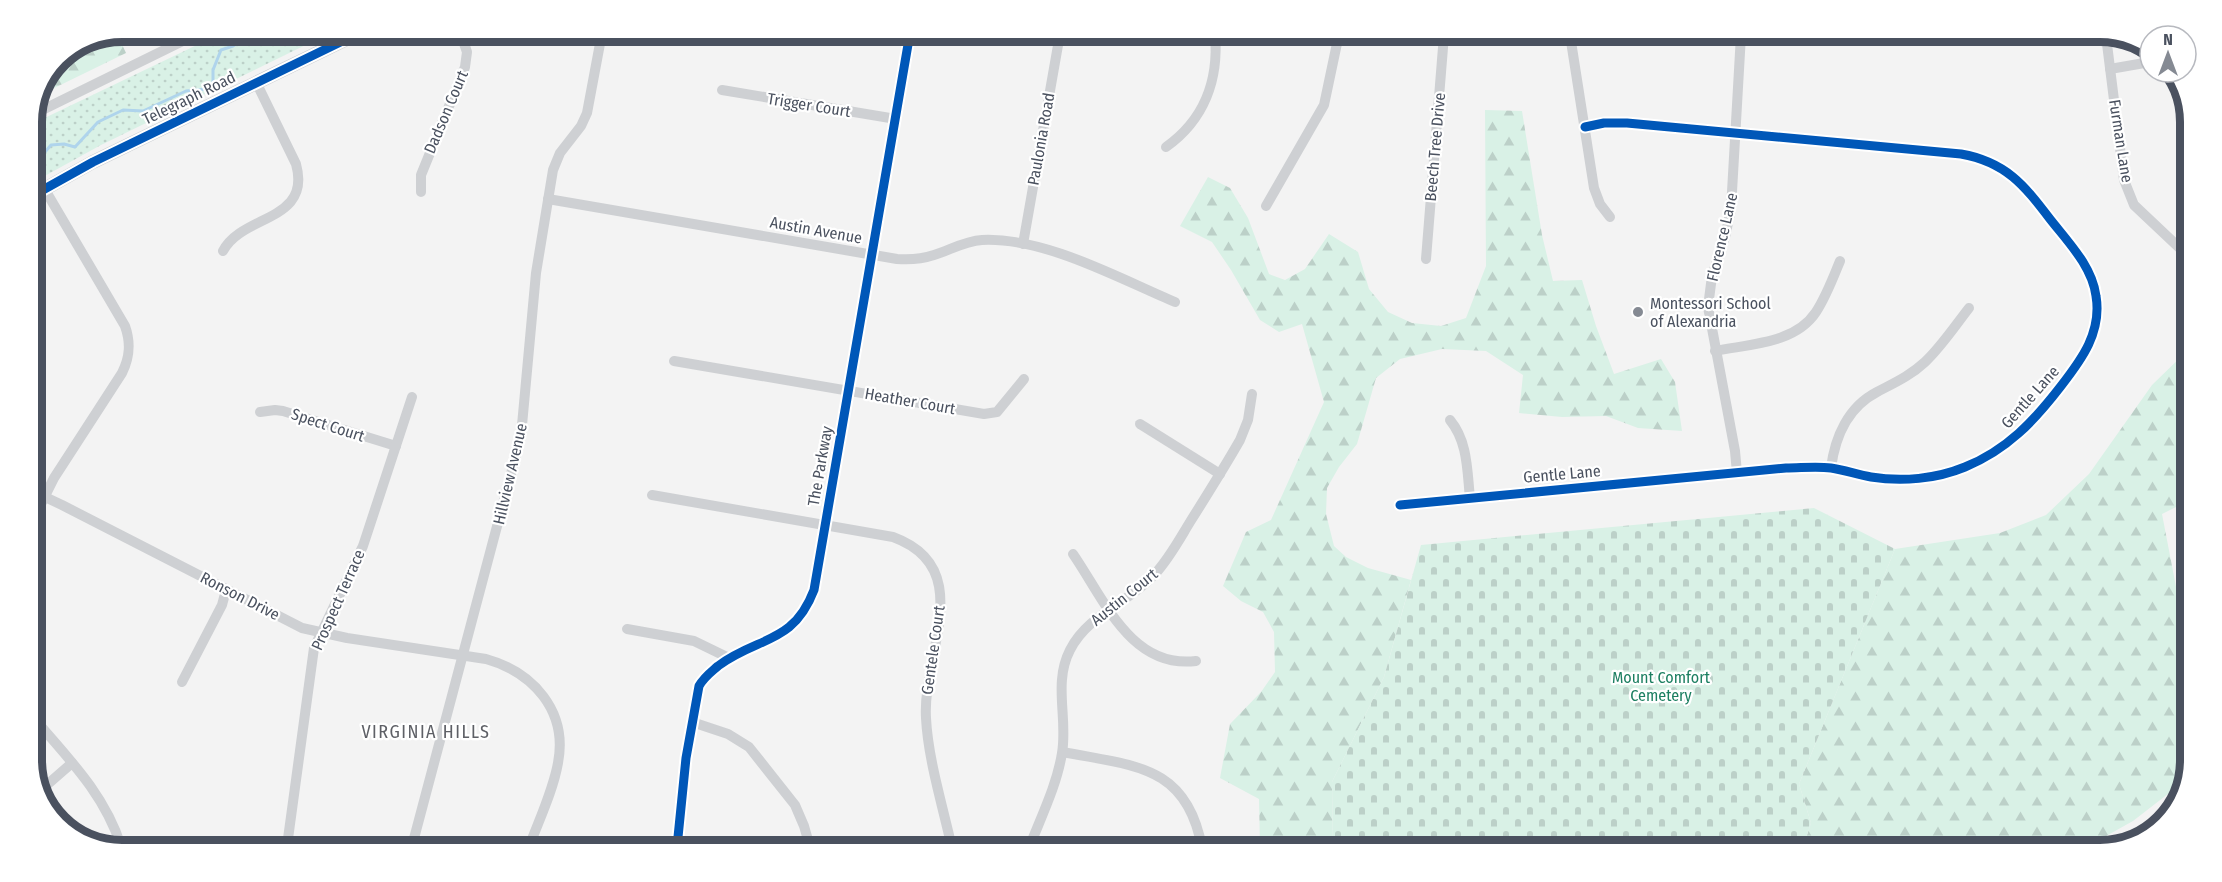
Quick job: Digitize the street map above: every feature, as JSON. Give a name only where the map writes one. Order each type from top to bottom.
[{"type":"main road","name":"Telegraph Road","points":[[44,188],[340,42]]},
{"type":"street","points":[[44,109],[181,42]]},
{"type":"street","name":"Dadson Court","points":[[421,192],[421,175],[465,67],[467,52],[464,42]]},
{"type":"street","name":"Hillview Avenue","points":[[414,840],[521,436],[536,273],[554,170],[560,153],[581,126],[587,113],[600,42]]},
{"type":"street","name":"The Parkway","points":[[678,840],[696,696],[703,678],[729,658],[778,636],[792,626],[804,610],[813,590],[909,42]]},
{"type":"street","name":"Paulonia Road","points":[[1023,244],[1058,42]]},
{"type":"street","points":[[1166,147],[1186,132],[1209,92],[1216,67],[1215,42]]},
{"type":"street","points":[[1266,206],[1324,105],[1337,42]]},
{"type":"street","name":"Beech Tree Drive","points":[[1426,259],[1443,42]]},
{"type":"street","points":[[1571,42],[1594,188],[1600,204],[1611,217]]},
{"type":"street","name":"Florence Lane","points":[[1737,472],[1709,318],[1708,294],[1731,209],[1741,42]]},
{"type":"street","name":"Furman Lane","points":[[2107,43],[2124,180],[2134,205],[2180,248]]},
{"type":"street","points":[[2110,69],[2138,64]]},
{"type":"street","points":[[223,251],[236,235],[284,208],[294,197],[297,188],[296,164],[256,82]]},
{"type":"street","name":"Trigger Court","points":[[722,90],[896,119]]},
{"type":"street","name":"Gentle Lane","points":[[1400,505],[1786,468],[1831,468],[1882,478],[1923,478],[1964,467],[2003,447],[2037,416],[2086,352],[2096,321],[2097,304],[2094,287],[2082,261],[2028,190],[2010,173],[1989,161],[1961,154],[1736,132],[1627,123],[1604,123],[1584,127]]},
{"type":"street","points":[[42,503],[54,478],[122,373],[130,348],[125,326],[44,188]]},
{"type":"street","name":"Austin Avenue","points":[[548,199],[908,260],[935,255],[964,243],[980,240],[1023,244],[1052,250],[1175,303]]},
{"type":"street","points":[[1715,351],[1780,338],[1800,328],[1816,313],[1840,261]]},
{"type":"street","points":[[1831,468],[1837,437],[1852,413],[1871,395],[1903,379],[1924,363],[1969,308]]},
{"type":"street","name":"Heather Court","points":[[674,361],[984,414],[997,412],[1024,379]]},
{"type":"street","name":"Austin Court","points":[[1032,840],[1063,753],[1064,723],[1060,685],[1066,658],[1079,636],[1095,618],[1145,584],[1164,564],[1245,430],[1252,394]]},
{"type":"street","name":"Prospect Terrace","points":[[288,840],[314,648],[363,546],[412,397]]},
{"type":"street","name":"Spect Court","points":[[260,412],[284,411],[396,446]]},
{"type":"street","points":[[1450,420],[1458,429],[1464,445],[1470,498]]},
{"type":"street","points":[[1140,424],[1220,474]]},
{"type":"street","name":"Gentele Court","points":[[652,495],[882,535],[905,542],[925,556],[938,579],[941,605],[925,709],[930,750],[950,840]]},
{"type":"street","name":"Ronson Drive","points":[[42,496],[302,628],[496,662],[524,676],[538,689],[554,718],[559,742],[558,762],[531,840]]},
{"type":"street","points":[[1073,554],[1132,639],[1148,652],[1170,662],[1196,661]]},
{"type":"street","points":[[182,682],[222,605],[226,590]]},
{"type":"street","points":[[627,629],[694,641],[729,658]]},
{"type":"street","points":[[692,722],[728,734],[749,747],[795,805],[808,840]]},
{"type":"street","points":[[42,728],[99,797],[119,840]]},
{"type":"street","points":[[1063,753],[1138,767],[1161,777],[1177,790],[1189,807],[1198,826],[1201,840]]},
{"type":"street","points":[[46,785],[72,764]]},
{"type":"green space","points":[[121,42],[126,53],[48,91],[55,77],[65,65],[77,55],[91,48]]},
{"type":"green space","points":[[203,42],[312,42],[101,145],[42,177],[42,119]]},
{"type":"green space","points":[[1485,110],[1522,111],[1542,235],[1553,281],[1582,280],[1614,374],[1661,359],[1675,382],[1682,431],[1638,428],[1606,416],[1562,417],[1519,413],[1523,375],[1486,351],[1442,349],[1400,359],[1376,378],[1357,444],[1339,467],[1327,488],[1326,514],[1334,546],[1346,557],[1368,568],[1411,580],[1384,677],[1332,782],[1333,840],[1260,840],[1259,799],[1220,778],[1230,724],[1261,692],[1275,672],[1274,632],[1263,612],[1241,601],[1223,586],[1246,532],[1271,520],[1324,402],[1302,324],[1279,332],[1260,320],[1212,242],[1180,226],[1208,177],[1230,188],[1248,218],[1269,274],[1285,280],[1305,269],[1329,234],[1358,252],[1369,289],[1388,312],[1412,323],[1441,326],[1466,318],[1486,266]]},
{"type":"green space","points":[[2180,358],[2180,505],[2162,514],[2180,608],[2180,760],[2175,789],[2133,821],[2099,840],[1805,840],[1811,823],[1799,784],[1895,549],[2000,533],[2046,515],[2089,474],[2152,385]]},
{"type":"green space","name":"Mount Comfort Cemetery","points":[[1814,508],[1895,549],[1799,784],[1811,823],[1805,840],[1333,840],[1332,782],[1384,677],[1421,545]]},
{"type":"waterway","points":[[42,155],[51,145],[64,144],[75,147],[98,122],[123,110],[143,111],[186,91],[207,89],[213,82],[213,70],[221,50],[239,42]]},
{"type":"cycle path","points":[[42,190],[93,162],[340,42]]},
{"type":"cycle path","points":[[678,840],[686,758],[699,686],[718,666],[733,656],[773,637],[796,621],[814,590],[908,42]]},
{"type":"cycle path","points":[[1400,505],[1786,468],[1831,468],[1871,477],[1895,479],[1942,474],[1980,460],[2019,433],[2061,386],[2089,344],[2097,309],[2094,285],[2090,275],[2071,246],[2031,196],[2013,177],[1990,163],[1961,154],[1627,123],[1604,123],[1585,127]]},
{"type":"place","name":"Montessori School of Alexandria","points":[[1638,312]]},
{"type":"district","name":"VIRGINIA HILLS","points":[[426,732]]}]
